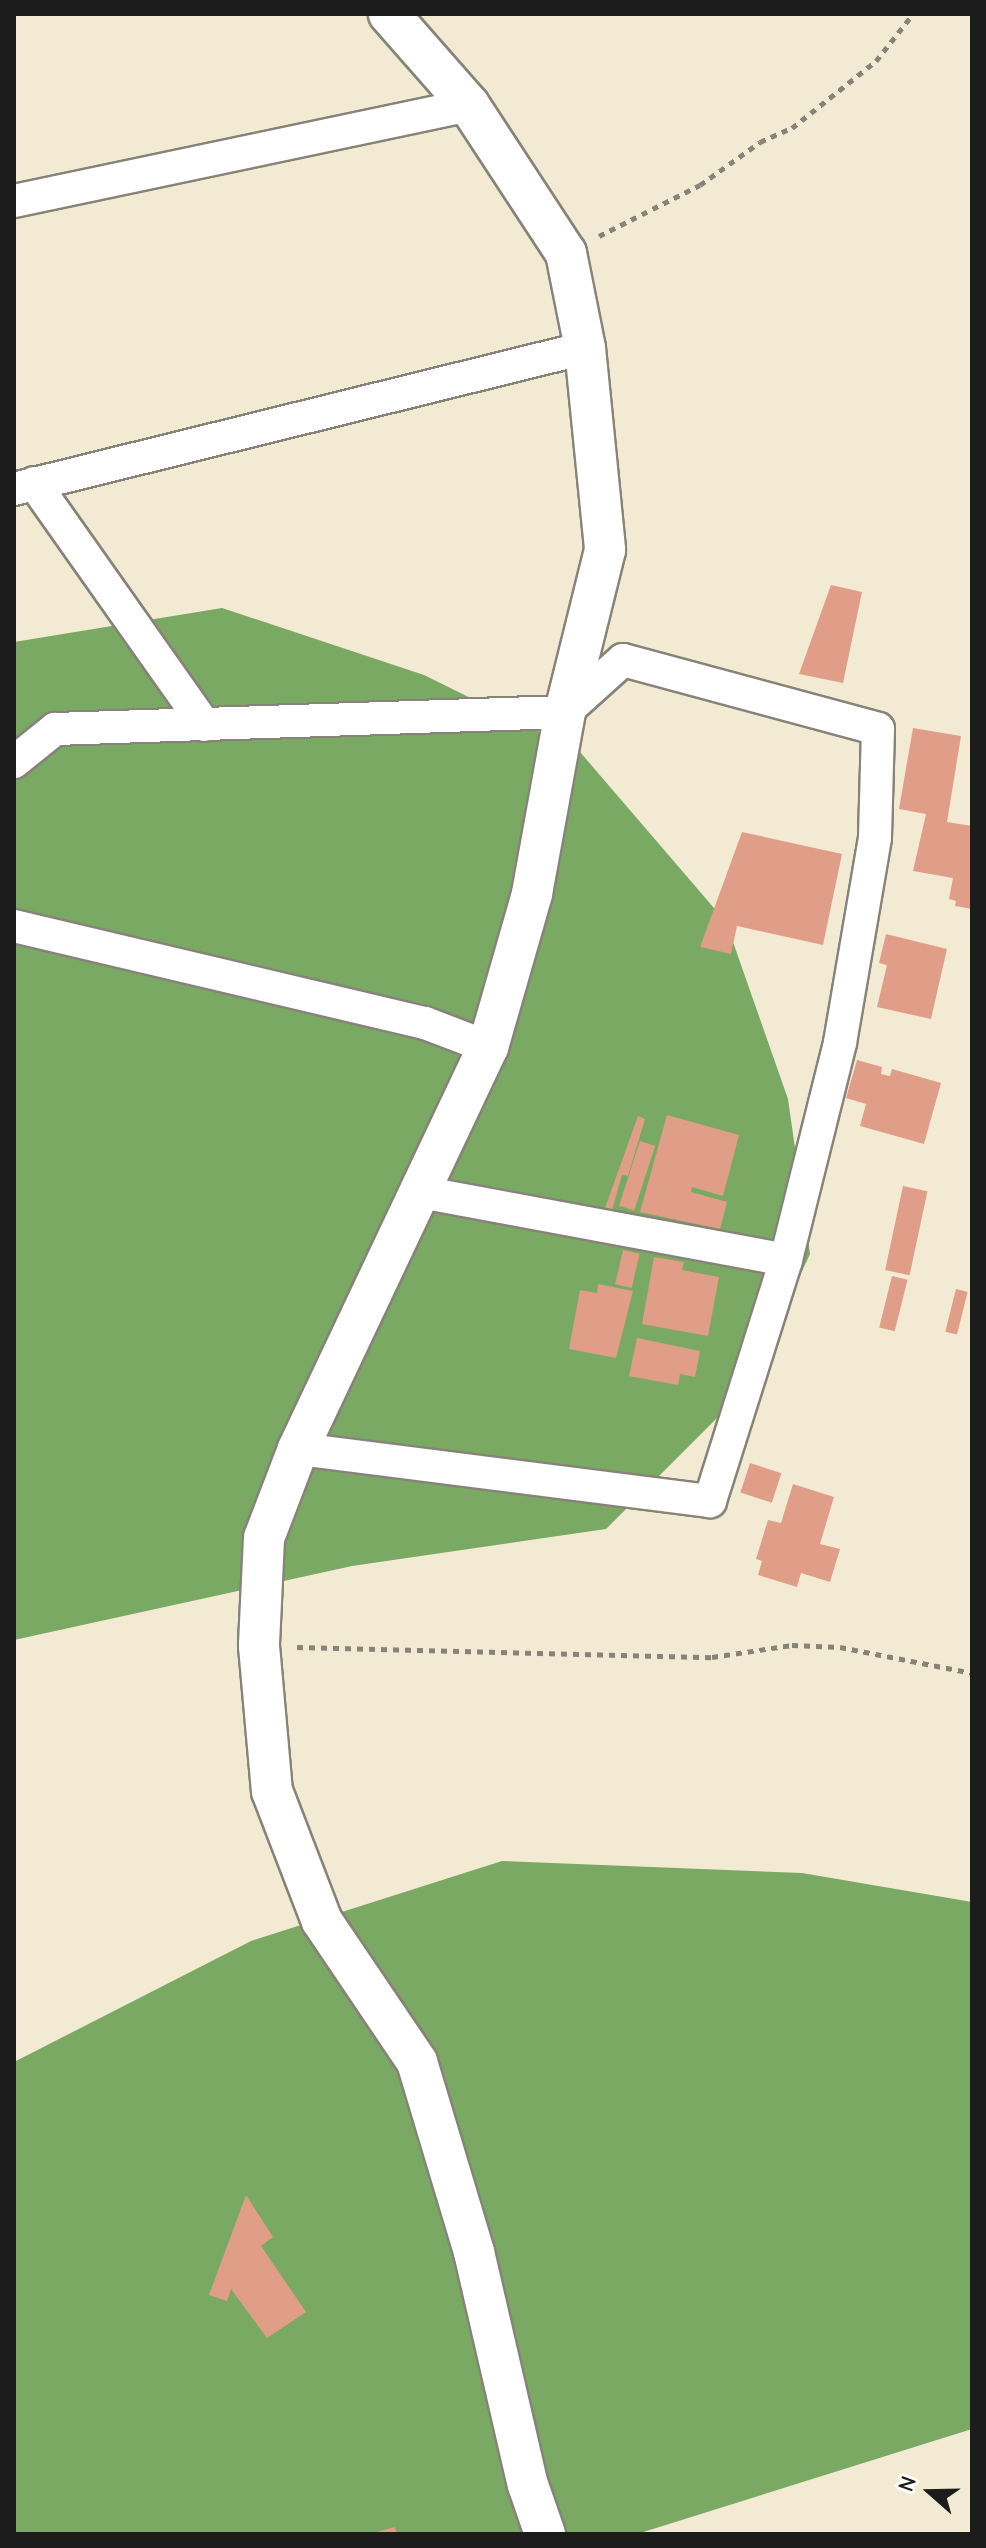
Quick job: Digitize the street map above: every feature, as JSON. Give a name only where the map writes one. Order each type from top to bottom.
[{"type":"street","points":[[389,14],[469,105],[566,253],[585,348],[605,550],[565,712],[532,894],[488,1047],[298,1449],[264,1538],[259,1646],[272,1791],[322,1921],[417,2062],[474,2252],[528,2485],[545,2534]]},
{"type":"street","points":[[14,201],[469,105]]},
{"type":"street","points":[[205,725],[24,486],[585,348]]},
{"type":"street","points":[[14,762],[55,729],[565,712],[623,660],[878,729],[875,838],[840,1043],[786,1260],[710,1501],[298,1449]]},
{"type":"street","points":[[14,926],[425,1023],[488,1047]]},
{"type":"street","points":[[420,1192],[786,1260]]},
{"type":"path","points":[[566,253],[700,185],[760,142],[792,128],[876,61],[913,14]]},
{"type":"path","points":[[259,1646],[712,1657],[792,1645],[840,1647],[972,1673]]},
{"type":"green space","points":[[222,608],[424,675],[580,752],[726,922],[788,1099],[810,1254],[748,1387],[606,1529],[352,1566],[14,1640],[14,642]]},
{"type":"green space","points":[[502,1861],[802,1873],[972,1902],[972,2429],[637,2534],[14,2534],[14,2062],[251,1941]]},
{"type":"building","points":[[831,585],[862,592],[843,683],[799,674]]},
{"type":"building","points":[[913,728],[961,736],[947,822],[972,826],[972,909],[955,906],[956,901],[949,899],[953,878],[913,871],[926,814],[899,809]]},
{"type":"building","points":[[742,832],[842,854],[823,945],[737,926],[731,954],[700,947]]},
{"type":"building","points":[[886,934],[947,949],[931,1019],[877,1007],[887,965],[879,963]]},
{"type":"building","points":[[857,1060],[882,1067],[881,1074],[890,1076],[892,1069],[941,1083],[924,1144],[860,1126],[866,1104],[846,1098]]},
{"type":"building","points":[[667,1115],[739,1135],[723,1196],[692,1187],[691,1192],[727,1202],[720,1229],[640,1212]]},
{"type":"building","points":[[638,1116],[645,1119],[628,1176],[622,1175],[612,1210],[605,1208]]},
{"type":"building","points":[[640,1141],[655,1146],[634,1211],[619,1206]]},
{"type":"building","points":[[903,1186],[927,1191],[910,1275],[885,1270]]},
{"type":"building","points":[[623,1250],[640,1254],[632,1288],[615,1284]]},
{"type":"building","points":[[654,1257],[684,1262],[682,1270],[719,1277],[708,1336],[642,1324]]},
{"type":"building","points":[[892,1276],[908,1280],[895,1331],[879,1327]]},
{"type":"building","points":[[598,1284],[633,1291],[616,1358],[569,1349],[580,1290],[597,1293]]},
{"type":"building","points":[[956,1289],[968,1292],[957,1335],[945,1332]]},
{"type":"building","points":[[637,1338],[700,1351],[695,1377],[680,1374],[678,1385],[629,1376]]},
{"type":"building","points":[[750,1463],[781,1473],[772,1503],[740,1492]]},
{"type":"building","points":[[793,1484],[834,1497],[820,1544],[840,1549],[830,1582],[801,1573],[797,1587],[758,1575],[762,1561],[756,1559],[768,1520],[781,1523]]},
{"type":"building","points":[[246,2195],[273,2237],[261,2246],[306,2312],[267,2338],[231,2289],[227,2301],[209,2295]]},
{"type":"building","points":[[395,2527],[397,2534],[373,2534],[373,2533]]}]
